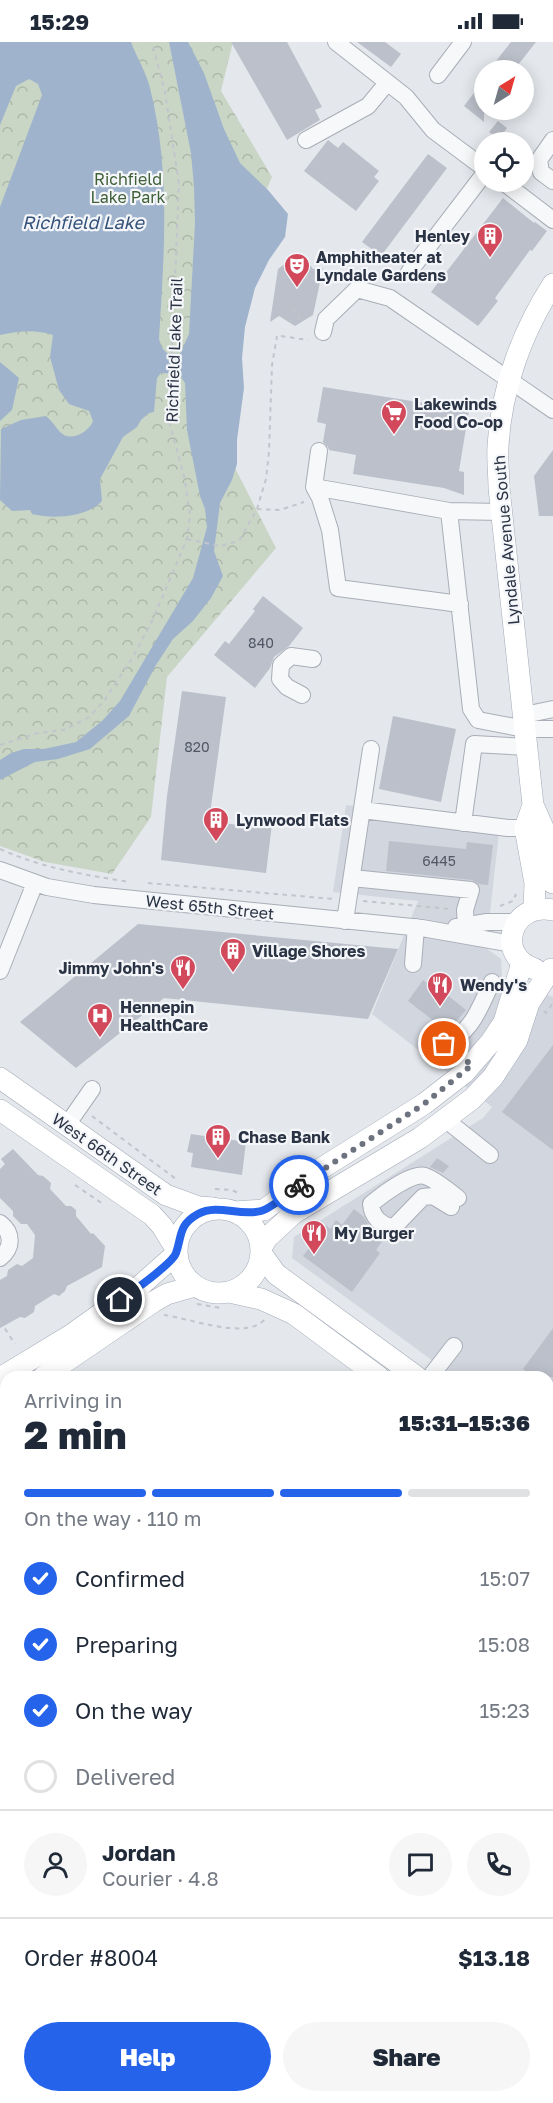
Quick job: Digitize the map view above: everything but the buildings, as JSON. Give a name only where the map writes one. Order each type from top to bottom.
[{"type":"main road","name":"Lyndale Avenue South","points":[[553,284],[528,330],[509,379],[498,447],[502,512],[533,806],[546,832],[553,883]]},
{"type":"main road","name":"Lyndale Avenue South","points":[[525,828],[533,806]]},
{"type":"main road","points":[[193,1294],[176,1252],[179,1236],[186,1224],[203,1212],[234,1205],[264,1210],[314,1173],[424,1104],[472,1065],[490,1043],[504,1022],[517,953],[513,929],[535,914],[535,883],[525,828]]},
{"type":"main road","points":[[517,953],[531,968],[552,969]]},
{"type":"main road","points":[[229,1300],[256,1270],[267,1238],[294,1213],[332,1192],[446,1120],[472,1099],[503,1063],[517,1041],[529,1003],[552,969]]},
{"type":"main road","name":"West 66th Street","points":[[0,1078],[166,1196],[199,1208],[234,1205]]},
{"type":"main road","name":"West 66th Street","points":[[0,1110],[152,1215],[162,1226],[176,1252]]},
{"type":"main road","points":[[234,1205],[253,1227],[261,1251],[276,1274],[409,1371]]},
{"type":"main road","points":[[12,1371],[141,1286],[176,1252]]},
{"type":"main road","points":[[53,1371],[167,1294],[193,1294],[206,1291],[218,1293],[229,1300],[261,1299],[294,1314],[371,1371]]},
{"type":"main road","points":[[25,1371],[51,1347]]},
{"type":"street","points":[[336,42],[406,97],[433,130],[474,161]]},
{"type":"street","points":[[438,75],[463,42]]},
{"type":"street","points":[[306,140],[368,106],[387,83]]},
{"type":"street","points":[[553,140],[539,160],[541,172],[553,181]]},
{"type":"street","points":[[409,272],[474,187]]},
{"type":"street","points":[[516,192],[553,220]]},
{"type":"street","points":[[315,336],[326,319],[357,289],[390,298],[553,410]]},
{"type":"street","points":[[319,451],[317,492],[330,530],[338,588],[460,604]]},
{"type":"street","points":[[317,492],[449,511],[502,512]]},
{"type":"street","points":[[449,511],[471,709],[478,720],[526,730],[553,709]]},
{"type":"street","points":[[302,695],[287,687],[280,679],[280,665],[291,656],[313,659]]},
{"type":"street","points":[[463,823],[474,744],[526,730],[553,729]]},
{"type":"street","points":[[345,921],[370,748]]},
{"type":"street","points":[[362,810],[508,828],[525,828]]},
{"type":"street","name":"West 65th Street","points":[[0,870],[35,883],[94,895],[419,928],[517,953]]},
{"type":"street","points":[[352,878],[471,890],[465,918]]},
{"type":"street","points":[[0,970],[35,883]]},
{"type":"street","name":"West 65th Street","points":[[419,928],[465,918],[487,922],[535,914]]},
{"type":"street","points":[[413,964],[419,928]]},
{"type":"street","points":[[472,1065],[444,1044],[458,1038],[473,1021],[492,982]]},
{"type":"street","points":[[67,1125],[92,1089]]},
{"type":"street","points":[[446,1120],[490,1155]]},
{"type":"street","points":[[416,1175],[424,1176],[454,1202],[433,1196],[423,1197],[394,1227],[388,1227],[378,1221],[372,1213],[371,1204],[416,1175]]},
{"type":"street","points":[[0,1223],[8,1230],[10,1244],[8,1251],[0,1258]]},
{"type":"street","points":[[435,1371],[454,1346]]},
{"type":"path","name":"Richfield Lake Trail","points":[[0,745],[38,733],[64,730],[89,717],[104,701],[134,657],[187,539],[190,514],[184,476],[169,421],[179,184],[165,92],[152,42]]},
{"type":"path","points":[[304,277],[328,281]]},
{"type":"path","points":[[293,308],[302,322]]},
{"type":"path","points":[[187,539],[220,546],[238,541],[257,509],[266,480],[272,365],[279,336],[315,336]]},
{"type":"path","points":[[257,509],[280,510],[301,505],[317,492]]},
{"type":"path","points":[[0,849],[26,861],[76,874],[134,882]]},
{"type":"path","points":[[146,883],[348,900],[465,918]]},
{"type":"path","points":[[497,908],[513,901],[517,892]]},
{"type":"path","points":[[543,1011],[546,1013],[553,1003]]},
{"type":"path","points":[[172,1186],[176,1179]]},
{"type":"path","points":[[207,1189],[231,1190],[234,1205]]},
{"type":"path","points":[[193,1294],[201,1306],[229,1300]]},
{"type":"path","points":[[169,1310],[162,1315],[185,1318],[221,1328],[250,1328],[261,1325],[267,1317],[258,1314]]},
{"type":"path","points":[[0,1321],[15,1344]]},
{"type":"shaded area","points":[[346,805],[500,824],[486,948],[501,959],[502,977],[553,997],[553,1371],[447,1371],[292,1258],[294,1237],[483,1118],[492,1107],[372,1014],[418,901],[333,892]]},
{"type":"green space","name":"Richfield Lake Park","points":[[0,42],[233,42],[221,91],[272,177],[187,374],[276,548],[167,677],[151,817],[112,874],[45,862],[0,846]]},
{"type":"water","name":"Richfield Lake","points":[[0,42],[131,42],[150,88],[161,150],[164,213],[159,339],[162,348],[167,353],[180,354],[189,334],[195,223],[191,153],[169,42],[188,42],[204,73],[224,129],[240,163],[268,190],[288,214],[285,237],[269,260],[255,288],[245,327],[242,358],[244,388],[237,440],[237,464],[232,480],[220,503],[214,551],[223,576],[211,598],[193,621],[173,639],[156,665],[129,716],[90,749],[58,759],[35,762],[0,780],[0,760],[24,749],[44,749],[76,742],[102,721],[120,701],[193,578],[207,527],[187,430],[185,383],[179,374],[161,373],[157,378],[154,412],[149,413],[137,427],[123,437],[100,479],[102,501],[95,507],[78,514],[59,517],[32,514],[30,510],[12,511],[0,500],[1,429],[21,420],[46,416],[64,435],[74,436],[88,429],[93,421],[89,411],[69,404],[59,390],[50,357],[53,335],[27,331],[0,335],[0,207],[42,95],[38,84],[29,79],[16,86],[0,125]]},
{"type":"water","points":[[0,362],[19,378],[12,410],[0,421]]},
{"type":"way so far","points":[[299,1185],[314,1173],[424,1104],[472,1065],[444,1044]]},
{"type":"place","name":"Henley","points":[[490,259]]},
{"type":"place","name":"Amphitheater at Lyndale Gardens","points":[[297,289]]},
{"type":"place","name":"Lakewinds Food Co-op","points":[[394,436]]},
{"type":"place","name":"Lynwood Flats","points":[[216,843]]},
{"type":"place","name":"Village Shores","points":[[233,974]]},
{"type":"place","name":"Jimmy John's","points":[[183,991]]},
{"type":"place","name":"Wendy's","points":[[440,1008]]},
{"type":"place","name":"Hennepin HealthCare","points":[[100,1039]]},
{"type":"place","name":"Chase Bank","points":[[218,1160]]},
{"type":"place","name":"My Burger","points":[[314,1256]]},
{"type":"route","points":[[120,1300],[141,1286],[176,1254],[179,1236],[186,1224],[196,1215],[209,1210],[257,1212],[264,1210],[299,1185]]}]
